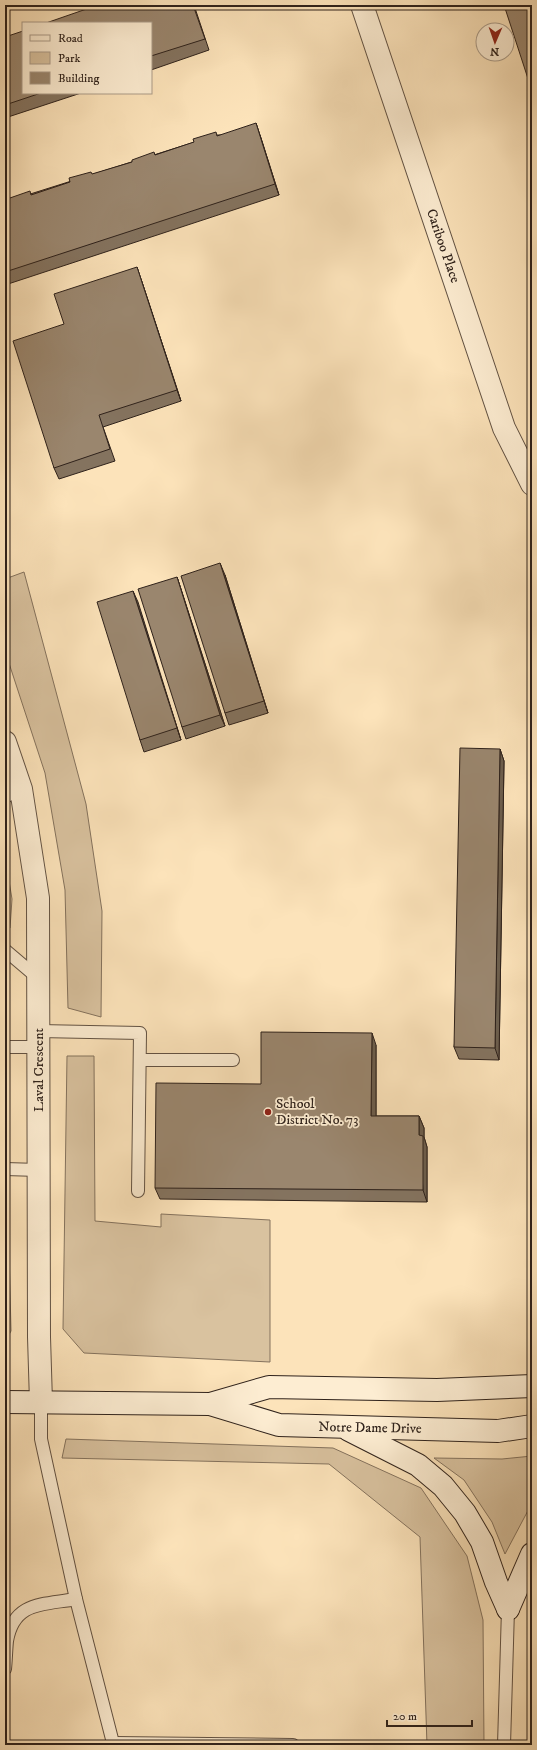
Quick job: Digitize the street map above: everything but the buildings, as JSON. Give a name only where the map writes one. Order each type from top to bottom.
[{"type":"street","name":"Cariboo Place","points":[[362,5],[504,428],[532,484]]},
{"type":"street","name":"Laval Crescent","points":[[5,742],[13,793],[38,898],[39,1337],[41,1402]]},
{"type":"street","name":"Notre Dame Drive","points":[[210,1404],[269,1387],[438,1390],[532,1386]]},
{"type":"street","name":"Notre Dame Drive","points":[[5,1402],[210,1404],[279,1425],[344,1428],[498,1431],[532,1426]]},
{"type":"street","points":[[344,1428],[418,1465],[443,1486],[465,1512],[482,1542],[496,1582],[508,1609]]},
{"type":"street","points":[[508,1609],[532,1554]]},
{"type":"lane","points":[[5,950],[38,978]]},
{"type":"lane","points":[[5,1047],[39,1039],[140,1033],[138,1191]]},
{"type":"lane","points":[[140,1060],[233,1060]]},
{"type":"lane","points":[[5,1169],[39,1170]]},
{"type":"lane","points":[[41,1402],[42,1439],[76,1599],[112,1744],[293,1745]]},
{"type":"lane","points":[[5,1669],[7,1643],[10,1629],[16,1617],[24,1610],[34,1606],[76,1599]]},
{"type":"lane","points":[[504,1745],[508,1609]]},
{"type":"green space","points":[[24,572],[86,804],[102,911],[101,1017],[68,1008],[65,890],[45,773],[5,651],[5,579]]},
{"type":"green space","points":[[5,857],[12,899],[10,928],[5,923]]},
{"type":"green space","points":[[67,1056],[94,1056],[95,1221],[161,1227],[161,1214],[270,1220],[270,1362],[84,1353],[63,1329]]},
{"type":"green space","points":[[5,1210],[8,1210],[11,1331],[5,1342]]},
{"type":"green space","points":[[66,1439],[333,1448],[421,1488],[467,1556],[483,1620],[484,1745],[427,1745],[420,1537],[329,1464],[62,1458]]},
{"type":"green space","points":[[532,1456],[532,1503],[505,1554],[492,1522],[464,1480],[434,1458],[502,1459]]},
{"type":"place","name":"School District No. 73","points":[[268,1112]]}]
